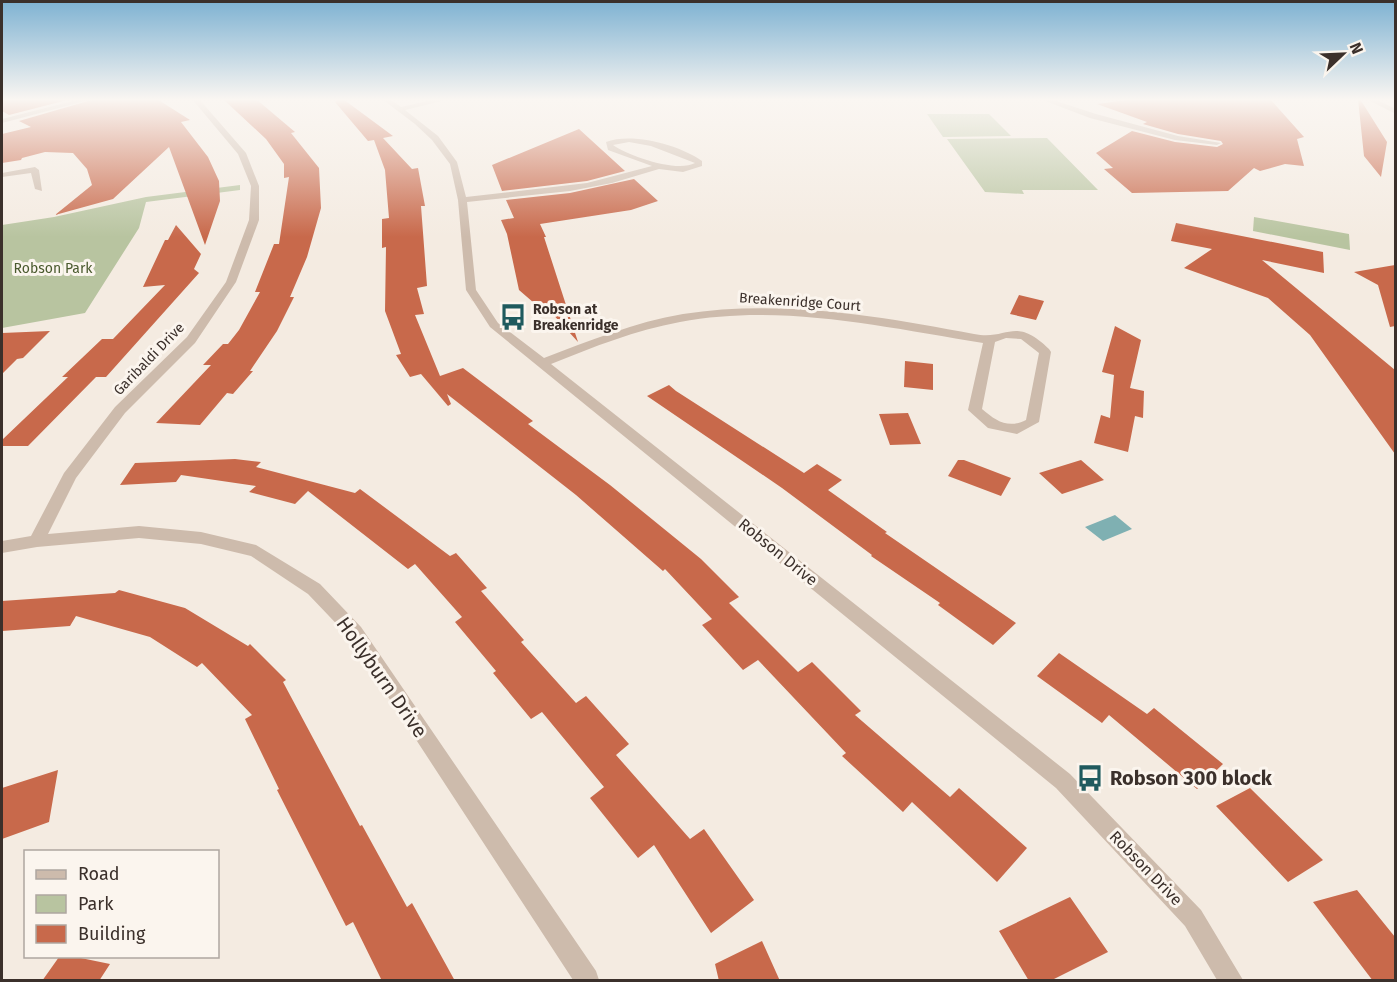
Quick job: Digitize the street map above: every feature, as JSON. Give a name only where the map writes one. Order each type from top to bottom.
[{"type":"street","name":"Garibaldi Drive","points":[[37,541],[69,476],[120,410],[191,340],[231,282],[254,220],[254,179],[242,153],[235,145]]},
{"type":"street","name":"Robson Drive","points":[[440,145],[454,164],[462,200],[471,290],[494,325],[1063,782],[1193,918],[1231,981]]},
{"type":"street","points":[[609,145],[611,148],[671,170],[685,170],[699,164],[698,161],[652,145]]},
{"type":"street","points":[[462,200],[577,188],[662,167]]},
{"type":"street","points":[[2,175],[35,170],[39,189]]},
{"type":"street","name":"Breakenridge Court","points":[[543,363],[640,327],[683,317],[730,313],[796,314],[852,320],[946,332],[989,341],[1010,334],[1032,339],[1045,352],[1032,422],[1017,430],[993,425],[975,410],[989,341]]},
{"type":"street","name":"Hollyburn Drive","points":[[2,547],[37,541],[139,532],[201,538],[256,550],[314,589],[355,632],[587,981]]},
{"type":"green space","points":[[951,145],[1054,145],[1098,190],[1022,190],[1024,194],[985,192]]},
{"type":"green space","name":"Robson Park","points":[[240,185],[240,190],[146,202],[139,228],[85,313],[2,328],[2,225],[54,217],[146,197]]},
{"type":"green space","points":[[1254,217],[1349,234],[1350,250],[1253,231]]},
{"type":"water","points":[[1115,515],[1132,529],[1103,541],[1085,527]]},
{"type":"building","points":[[2,145],[199,145],[208,157],[219,181],[220,201],[205,245],[169,147],[113,199],[55,215],[92,185],[87,169],[73,153],[45,152],[21,160],[2,163]]},
{"type":"building","points":[[270,145],[300,145],[319,168],[321,208],[307,257],[290,297],[294,297],[277,331],[250,371],[253,371],[233,394],[227,393],[200,425],[156,423],[211,365],[203,365],[223,344],[228,344],[239,330],[260,292],[255,292],[274,244],[279,244],[289,177],[284,178],[284,164]]},
{"type":"building","points":[[376,145],[389,145],[412,169],[418,168],[425,206],[421,206],[427,286],[417,288],[424,314],[415,315],[440,376],[463,368],[533,421],[528,424],[610,485],[701,559],[739,597],[729,603],[798,672],[812,662],[861,711],[855,715],[950,797],[959,788],[1027,848],[997,882],[912,802],[903,812],[842,756],[846,753],[758,660],[743,670],[702,625],[712,619],[665,569],[663,571],[576,495],[447,394],[451,404],[448,406],[421,374],[410,377],[396,355],[401,354],[385,311],[386,247],[382,248],[382,219],[389,218],[385,170]]},
{"type":"building","points":[[541,145],[596,145],[625,171],[587,181],[502,191],[492,165]]},
{"type":"building","points":[[1109,145],[1199,145],[1217,147],[1221,145],[1299,145],[1304,166],[1285,164],[1260,171],[1254,168],[1228,191],[1132,193],[1104,169],[1113,168],[1096,153]]},
{"type":"building","points":[[1363,145],[1387,145],[1381,177],[1364,156]]},
{"type":"building","points":[[634,179],[658,201],[631,210],[540,224],[578,342],[541,301],[534,303],[519,290],[507,234],[501,220],[514,218],[506,200],[570,193]]},
{"type":"building","points":[[1176,223],[1323,252],[1324,273],[1262,260],[1395,370],[1395,454],[1310,335],[1268,298],[1184,268],[1212,249],[1171,241]]},
{"type":"building","points":[[176,225],[201,254],[194,269],[199,273],[106,377],[96,377],[28,446],[2,446],[2,440],[68,377],[62,377],[102,339],[113,339],[165,285],[143,287],[165,240],[168,240]]},
{"type":"building","points":[[1395,265],[1395,326],[1390,327],[1378,285],[1354,272]]},
{"type":"building","points":[[1019,295],[1044,301],[1036,320],[1010,314]]},
{"type":"building","points":[[1115,326],[1141,340],[1130,388],[1144,391],[1143,418],[1135,416],[1128,452],[1094,443],[1101,415],[1110,418],[1114,375],[1102,372]]},
{"type":"building","points":[[50,331],[23,358],[17,359],[2,374],[2,333]]},
{"type":"building","points":[[905,361],[933,364],[933,390],[904,387]]},
{"type":"building","points":[[669,385],[804,473],[817,464],[842,480],[828,490],[887,532],[885,533],[1016,623],[993,645],[938,605],[940,603],[871,556],[782,488],[647,396]]},
{"type":"building","points":[[908,413],[921,444],[890,445],[879,414]]},
{"type":"building","points":[[235,459],[261,462],[256,467],[355,493],[360,489],[450,556],[456,553],[487,588],[481,591],[524,640],[521,642],[576,703],[586,696],[629,744],[616,755],[690,839],[704,829],[754,900],[711,933],[654,845],[638,858],[590,798],[604,787],[542,712],[531,719],[493,673],[496,671],[455,622],[462,617],[415,564],[408,569],[308,491],[295,504],[249,492],[256,486],[181,475],[176,482],[120,485],[135,463]]},
{"type":"building","points":[[958,460],[964,460],[1011,478],[1001,496],[948,476]]},
{"type":"building","points":[[1081,460],[1104,480],[1062,494],[1039,473]]},
{"type":"building","points":[[119,590],[185,608],[248,646],[250,644],[286,680],[283,682],[360,826],[362,825],[407,907],[412,903],[455,981],[382,981],[353,922],[346,926],[277,790],[279,789],[245,719],[252,715],[202,663],[197,667],[150,637],[76,616],[70,626],[2,631],[2,601],[115,593]]},
{"type":"building","points":[[1059,653],[1147,714],[1154,708],[1223,764],[1197,789],[1109,715],[1102,723],[1037,676]]},
{"type":"building","points":[[58,770],[49,822],[2,839],[2,788]]},
{"type":"building","points":[[1250,788],[1323,860],[1288,882],[1216,806]]},
{"type":"building","points":[[1357,890],[1395,937],[1395,981],[1373,981],[1313,902]]},
{"type":"building","points":[[1070,897],[1108,952],[1050,981],[1029,981],[999,931]]},
{"type":"building","points":[[762,941],[780,981],[719,981],[715,964]]},
{"type":"building","points":[[58,958],[81,958],[110,964],[99,981],[42,981]]},
{"type":"place","name":"Robson at Breakenridge","points":[[513,317]]},
{"type":"place","name":"Robson 300 block","points":[[1090,778]]}]
